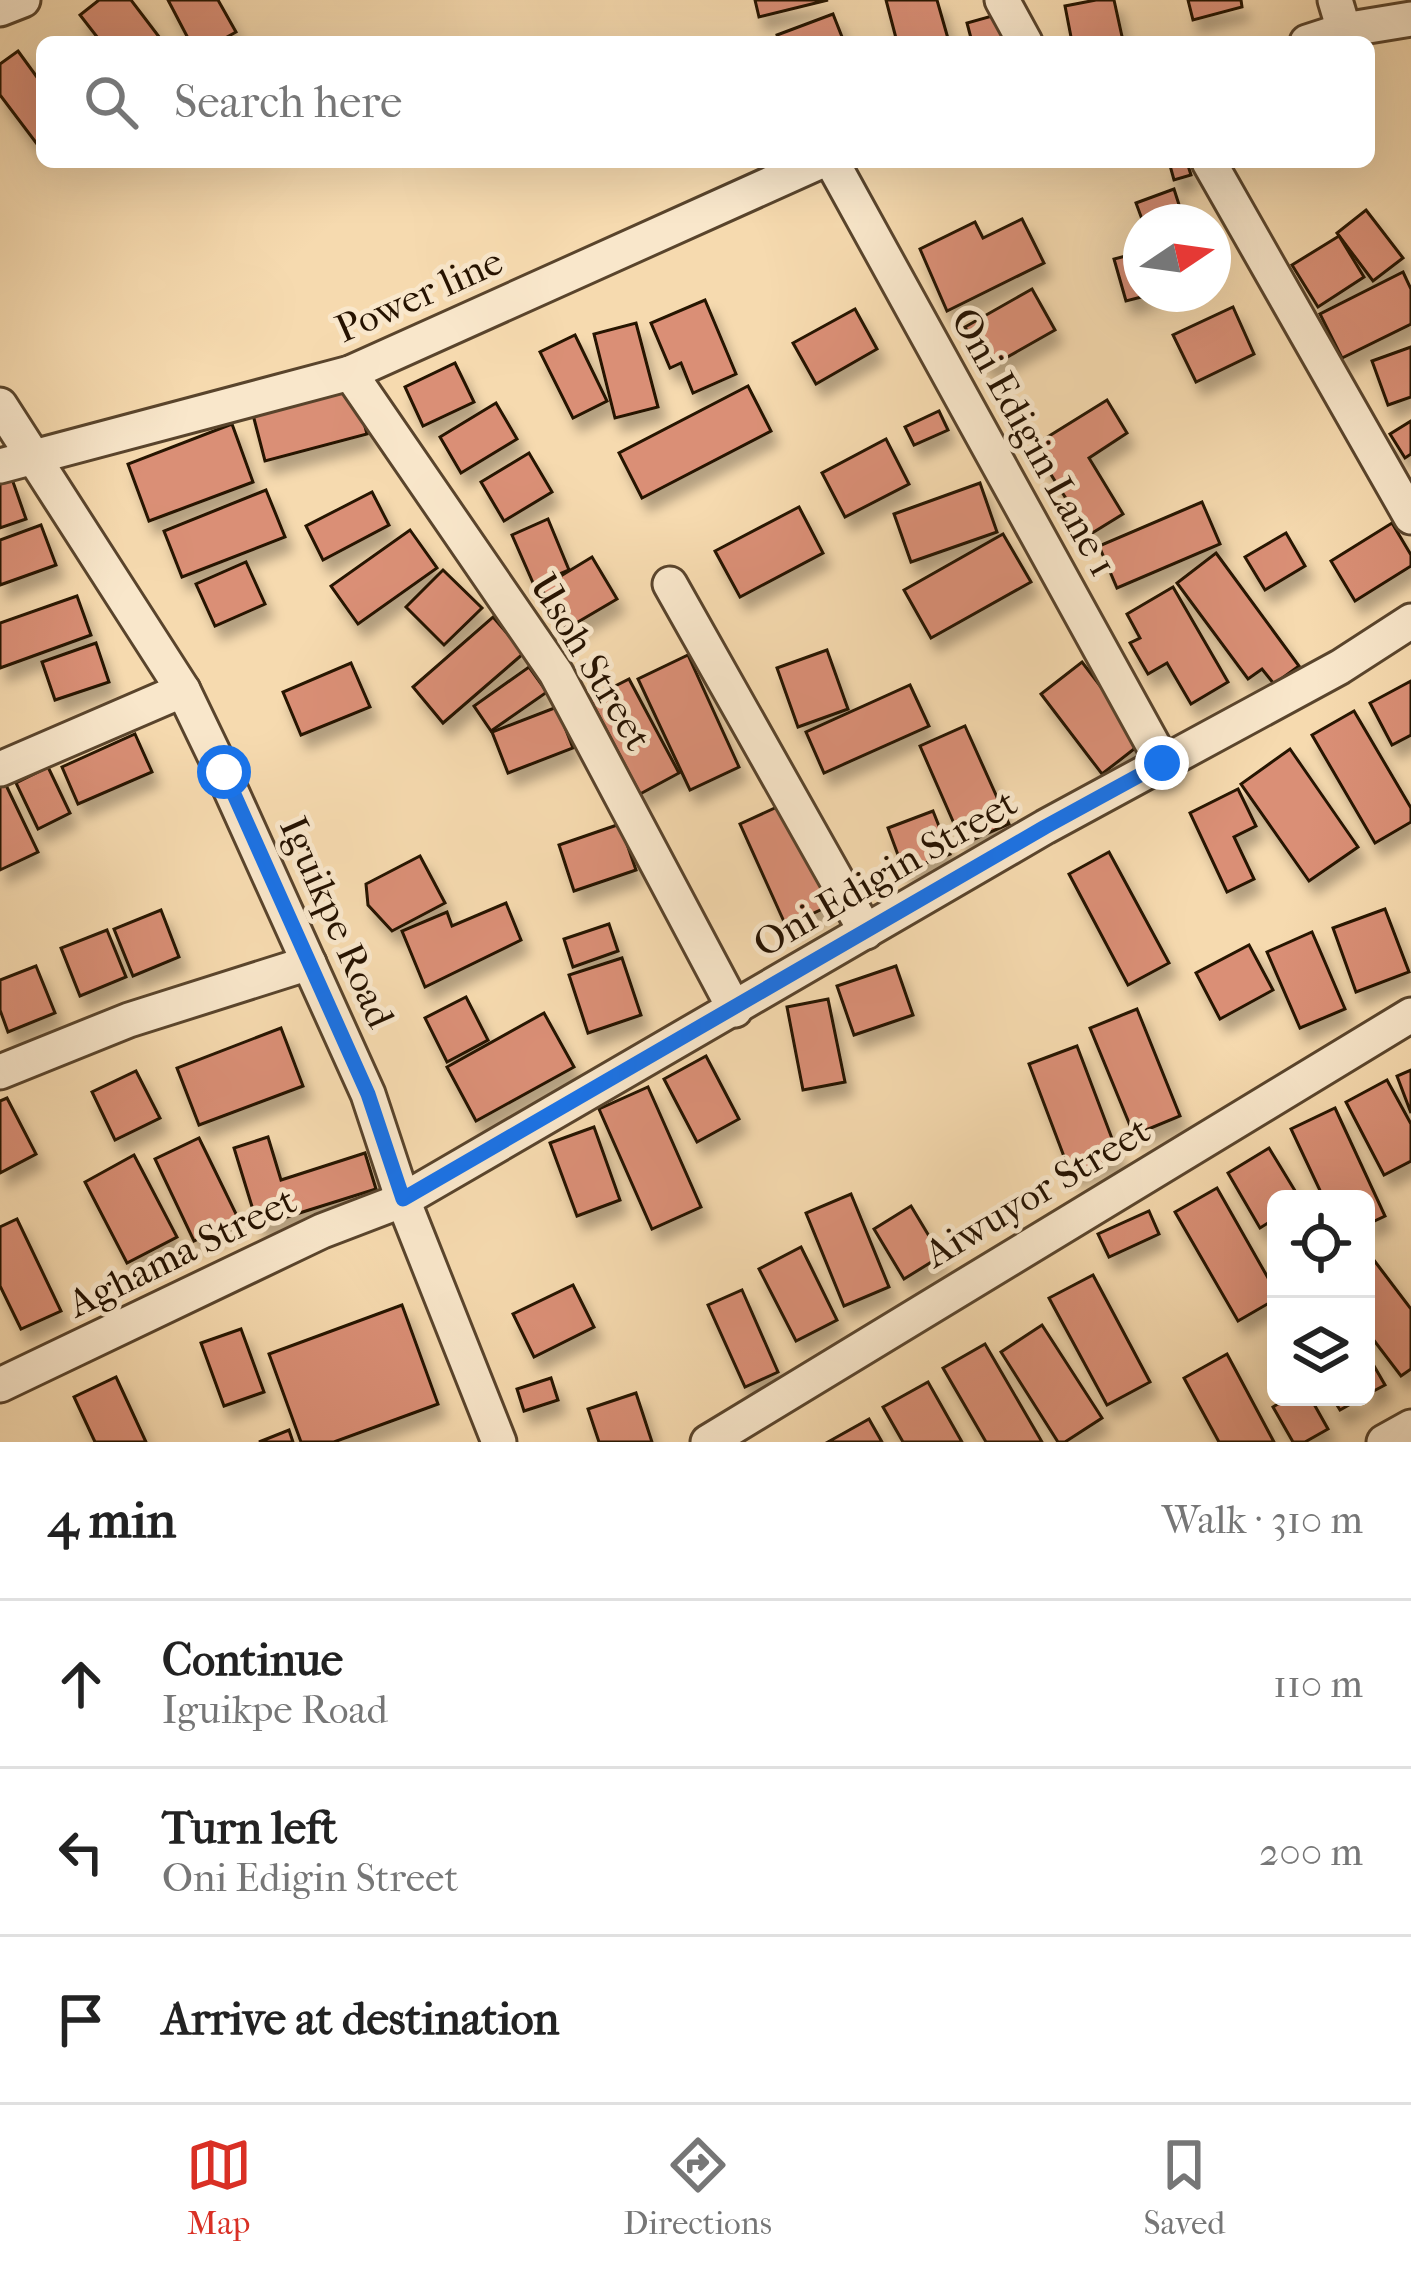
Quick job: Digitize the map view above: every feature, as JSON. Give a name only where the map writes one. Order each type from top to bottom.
[{"type":"street","points":[[0,9],[23,0]]},
{"type":"street","points":[[1002,0],[1022,36]]},
{"type":"street","points":[[1314,36],[1340,15],[1411,19]]},
{"type":"street","name":"Power line","points":[[0,466],[350,373],[806,168]]},
{"type":"street","name":"Oni Edigin Lane 1","points":[[835,168],[1162,763]]},
{"type":"street","points":[[1212,168],[1411,517]]},
{"type":"street","name":"Usoh Street","points":[[350,373],[556,673],[735,1010]]},
{"type":"street","name":"Iguikpe Road","points":[[0,405],[183,690],[368,1094],[403,1199],[500,1442]]},
{"type":"street","points":[[670,584],[866,932]]},
{"type":"street","name":"Oni Edigin Street","points":[[403,1199],[1162,763],[1340,667],[1411,620]]},
{"type":"street","points":[[0,769],[183,690]]},
{"type":"street","points":[[0,1072],[129,1020],[309,963]]},
{"type":"street","name":"Aiwuyor Street","points":[[708,1442],[1411,1015]]},
{"type":"street","name":"Aghama Street","points":[[0,1384],[322,1231],[403,1199]]},
{"type":"street","points":[[1384,1442],[1411,1426]]},
{"type":"building","points":[[99,0],[131,0],[158,36],[96,36],[80,15]]},
{"type":"building","points":[[168,0],[218,0],[236,32],[229,36],[187,36]]},
{"type":"building","points":[[755,0],[828,0],[759,17]]},
{"type":"building","points":[[886,0],[937,0],[947,36],[895,36]]},
{"type":"building","points":[[1114,0],[1122,36],[1071,36],[1065,6]]},
{"type":"building","points":[[1188,0],[1241,0],[1242,7],[1193,20]]},
{"type":"building","points":[[833,14],[842,36],[777,36]]},
{"type":"building","points":[[999,14],[1005,36],[970,36],[967,23]]},
{"type":"building","points":[[18,51],[36,76],[36,143],[0,95],[0,64]]},
{"type":"building","points":[[1171,168],[1189,168],[1191,175],[1174,180]]},
{"type":"building","points":[[1174,189],[1179,204],[1136,204]]},
{"type":"building","points":[[1366,210],[1403,258],[1373,281],[1337,233]]},
{"type":"building","points":[[1022,219],[1044,263],[947,311],[920,249],[975,222],[983,238]]},
{"type":"building","points":[[1339,236],[1364,277],[1318,307],[1292,265]]},
{"type":"building","points":[[1123,257],[1123,290],[1114,259]]},
{"type":"building","points":[[1403,272],[1411,289],[1411,324],[1342,358],[1320,314]]},
{"type":"building","points":[[1032,289],[1055,330],[988,368],[965,327]]},
{"type":"building","points":[[705,300],[736,374],[693,393],[681,363],[670,368],[651,323]]},
{"type":"building","points":[[1231,308],[1254,354],[1196,382],[1173,335],[1231,312]]},
{"type":"building","points":[[855,309],[877,349],[816,384],[793,343]]},
{"type":"building","points":[[636,323],[658,407],[615,418],[594,334]]},
{"type":"building","points":[[575,335],[607,401],[573,418],[540,352]]},
{"type":"building","points":[[1411,347],[1411,397],[1388,405],[1372,361]]},
{"type":"building","points":[[455,363],[474,402],[423,426],[405,387]]},
{"type":"building","points":[[354,384],[367,434],[265,461],[252,411]]},
{"type":"building","points":[[748,386],[771,431],[642,498],[619,453]]},
{"type":"building","points":[[1107,400],[1127,433],[1089,458],[1123,514],[1089,535],[1033,446]]},
{"type":"building","points":[[496,403],[517,439],[461,473],[440,437]]},
{"type":"building","points":[[939,411],[948,430],[914,445],[905,427]]},
{"type":"building","points":[[1411,421],[1411,454],[1405,458],[1390,434]]},
{"type":"building","points":[[232,424],[253,482],[149,521],[128,464]]},
{"type":"building","points":[[886,439],[909,484],[845,517],[822,473]]},
{"type":"building","points":[[529,453],[552,492],[504,521],[481,482]]},
{"type":"building","points":[[12,479],[26,519],[0,528],[0,483]]},
{"type":"building","points":[[980,483],[997,532],[911,562],[894,514]]},
{"type":"building","points":[[266,490],[285,537],[182,577],[164,531]]},
{"type":"building","points":[[372,492],[389,525],[323,560],[306,526]]},
{"type":"building","points":[[1202,502],[1220,544],[1117,588],[1099,546]]},
{"type":"building","points":[[799,507],[823,553],[740,597],[715,551]]},
{"type":"building","points":[[548,519],[569,570],[534,585],[512,535]]},
{"type":"building","points":[[1392,523],[1411,555],[1411,566],[1355,601],[1331,561]]},
{"type":"building","points":[[41,525],[56,565],[0,585],[0,540]]},
{"type":"building","points":[[410,530],[437,568],[358,624],[331,586]]},
{"type":"building","points":[[1286,533],[1305,566],[1265,590],[1245,557]]},
{"type":"building","points":[[1003,534],[1031,582],[931,638],[904,590]]},
{"type":"building","points":[[1216,553],[1299,666],[1274,684],[1262,669],[1248,679],[1177,583]]},
{"type":"building","points":[[592,557],[617,599],[566,629],[541,588]]},
{"type":"building","points":[[246,562],[265,604],[215,626],[196,584]]},
{"type":"building","points":[[443,570],[482,608],[444,645],[406,607]]},
{"type":"building","points":[[1173,587],[1228,682],[1191,704],[1167,663],[1148,674],[1130,643],[1140,638],[1127,614]]},
{"type":"building","points":[[77,596],[91,635],[0,668],[0,623]]},
{"type":"building","points":[[493,617],[524,653],[443,723],[413,687]]},
{"type":"building","points":[[96,643],[109,682],[55,700],[42,662]]},
{"type":"building","points":[[827,650],[848,709],[798,727],[777,668]]},
{"type":"building","points":[[688,655],[739,767],[690,790],[638,679]]},
{"type":"building","points":[[1082,662],[1143,742],[1102,774],[1041,694]]},
{"type":"building","points":[[351,663],[370,707],[301,735],[283,692]]},
{"type":"building","points":[[529,667],[547,692],[491,731],[474,706]]},
{"type":"building","points":[[629,679],[679,773],[640,794],[590,699]]},
{"type":"building","points":[[1411,681],[1411,735],[1392,745],[1370,703]]},
{"type":"building","points":[[910,685],[929,726],[824,773],[806,732]]},
{"type":"building","points":[[557,707],[573,748],[508,773],[492,732]]},
{"type":"building","points":[[1354,711],[1411,808],[1411,822],[1375,843],[1312,735]]},
{"type":"building","points":[[965,726],[1009,824],[963,844],[920,746]]},
{"type":"building","points":[[135,734],[152,772],[78,804],[62,767]]},
{"type":"building","points":[[1290,749],[1358,847],[1309,881],[1241,784]]},
{"type":"building","points":[[48,767],[70,813],[38,829],[16,783]]},
{"type":"building","points":[[4,781],[38,852],[0,870],[0,783]]},
{"type":"building","points":[[1238,789],[1256,826],[1234,837],[1254,879],[1227,892],[1190,813]]},
{"type":"building","points":[[788,802],[833,904],[786,926],[740,824]]},
{"type":"building","points":[[933,811],[950,854],[904,871],[888,828]]},
{"type":"building","points":[[620,824],[636,870],[574,891],[559,845]]},
{"type":"building","points":[[1109,852],[1169,963],[1128,985],[1069,874]]},
{"type":"building","points":[[420,856],[445,903],[392,931],[368,905],[366,884]]},
{"type":"building","points":[[506,903],[521,940],[425,987],[402,931],[447,912],[452,926]]},
{"type":"building","points":[[1385,909],[1409,972],[1356,992],[1333,928]]},
{"type":"building","points":[[161,910],[179,957],[133,976],[114,929]]},
{"type":"building","points":[[609,924],[618,951],[573,967],[564,939]]},
{"type":"building","points":[[107,930],[126,977],[80,996],[61,948]]},
{"type":"building","points":[[1312,932],[1345,1009],[1300,1028],[1267,952]]},
{"type":"building","points":[[1249,945],[1273,990],[1220,1019],[1196,973]]},
{"type":"building","points":[[622,958],[641,1015],[588,1033],[569,975]]},
{"type":"building","points":[[36,966],[55,1013],[8,1032],[0,1010],[0,980]]},
{"type":"building","points":[[896,966],[913,1015],[854,1035],[837,986]]},
{"type":"building","points":[[466,997],[488,1040],[447,1062],[425,1018]]},
{"type":"building","points":[[828,999],[845,1082],[803,1090],[787,1007]]},
{"type":"building","points":[[1137,1009],[1180,1116],[1134,1135],[1090,1028]]},
{"type":"building","points":[[544,1013],[574,1067],[476,1121],[447,1067]]},
{"type":"building","points":[[281,1028],[303,1086],[199,1125],[177,1068]]},
{"type":"building","points":[[1077,1046],[1119,1157],[1071,1175],[1029,1064]]},
{"type":"building","points":[[706,1056],[739,1119],[697,1142],[664,1079]]},
{"type":"building","points":[[1411,1070],[1411,1113],[1397,1076]]},
{"type":"building","points":[[136,1071],[160,1118],[115,1140],[92,1092]]},
{"type":"building","points":[[1387,1080],[1411,1124],[1411,1161],[1384,1175],[1346,1102]]},
{"type":"building","points":[[648,1087],[701,1207],[652,1229],[599,1109]]},
{"type":"building","points":[[7,1098],[36,1154],[0,1173],[0,1101]]},
{"type":"building","points":[[1335,1108],[1373,1190],[1320,1190],[1291,1129]]},
{"type":"building","points":[[594,1127],[620,1200],[577,1216],[550,1143]]},
{"type":"building","points":[[268,1137],[281,1180],[365,1153],[376,1189],[258,1226],[234,1148]]},
{"type":"building","points":[[199,1138],[239,1220],[194,1241],[155,1159]]},
{"type":"building","points":[[1269,1148],[1295,1190],[1267,1190],[1267,1224],[1260,1228],[1228,1173]]},
{"type":"building","points":[[134,1155],[177,1237],[127,1263],[85,1182]]},
{"type":"building","points":[[1217,1188],[1267,1276],[1267,1304],[1238,1321],[1175,1212]]},
{"type":"building","points":[[851,1194],[889,1287],[844,1306],[806,1213]]},
{"type":"building","points":[[1375,1194],[1385,1216],[1375,1221]]},
{"type":"building","points":[[911,1206],[941,1256],[904,1279],[874,1229]]},
{"type":"building","points":[[1149,1211],[1159,1234],[1109,1257],[1098,1234]]},
{"type":"building","points":[[17,1219],[61,1311],[21,1329],[0,1286],[0,1227]]},
{"type":"building","points":[[801,1247],[837,1320],[796,1341],[759,1269]]},
{"type":"building","points":[[1375,1262],[1411,1309],[1411,1369],[1401,1376],[1375,1342]]},
{"type":"building","points":[[1093,1275],[1150,1382],[1107,1405],[1049,1298]]},
{"type":"building","points":[[573,1285],[594,1327],[534,1357],[513,1314]]},
{"type":"building","points":[[742,1290],[778,1372],[745,1387],[708,1305]]},
{"type":"building","points":[[402,1305],[438,1404],[334,1442],[301,1442],[269,1354]]},
{"type":"building","points":[[1042,1325],[1102,1418],[1065,1442],[1058,1442],[1001,1352]]},
{"type":"building","points":[[241,1329],[264,1392],[224,1406],[201,1343]]},
{"type":"building","points":[[985,1344],[1042,1442],[986,1442],[943,1368]]},
{"type":"building","points":[[1227,1354],[1274,1442],[1219,1442],[1184,1378]]},
{"type":"building","points":[[1375,1368],[1385,1385],[1375,1390]]},
{"type":"building","points":[[116,1377],[146,1442],[95,1442],[74,1397]]},
{"type":"building","points":[[551,1378],[558,1400],[524,1411],[517,1389]]},
{"type":"building","points":[[928,1382],[962,1442],[903,1442],[883,1407]]},
{"type":"building","points":[[636,1393],[652,1442],[599,1442],[588,1409]]},
{"type":"building","points":[[1315,1406],[1328,1429],[1305,1442],[1293,1442],[1273,1407]]},
{"type":"building","points":[[869,1419],[882,1442],[828,1442]]},
{"type":"building","points":[[289,1430],[293,1442],[259,1442]]},
{"type":"route","points":[[224,772],[368,1094],[403,1199],[1162,763]]}]
